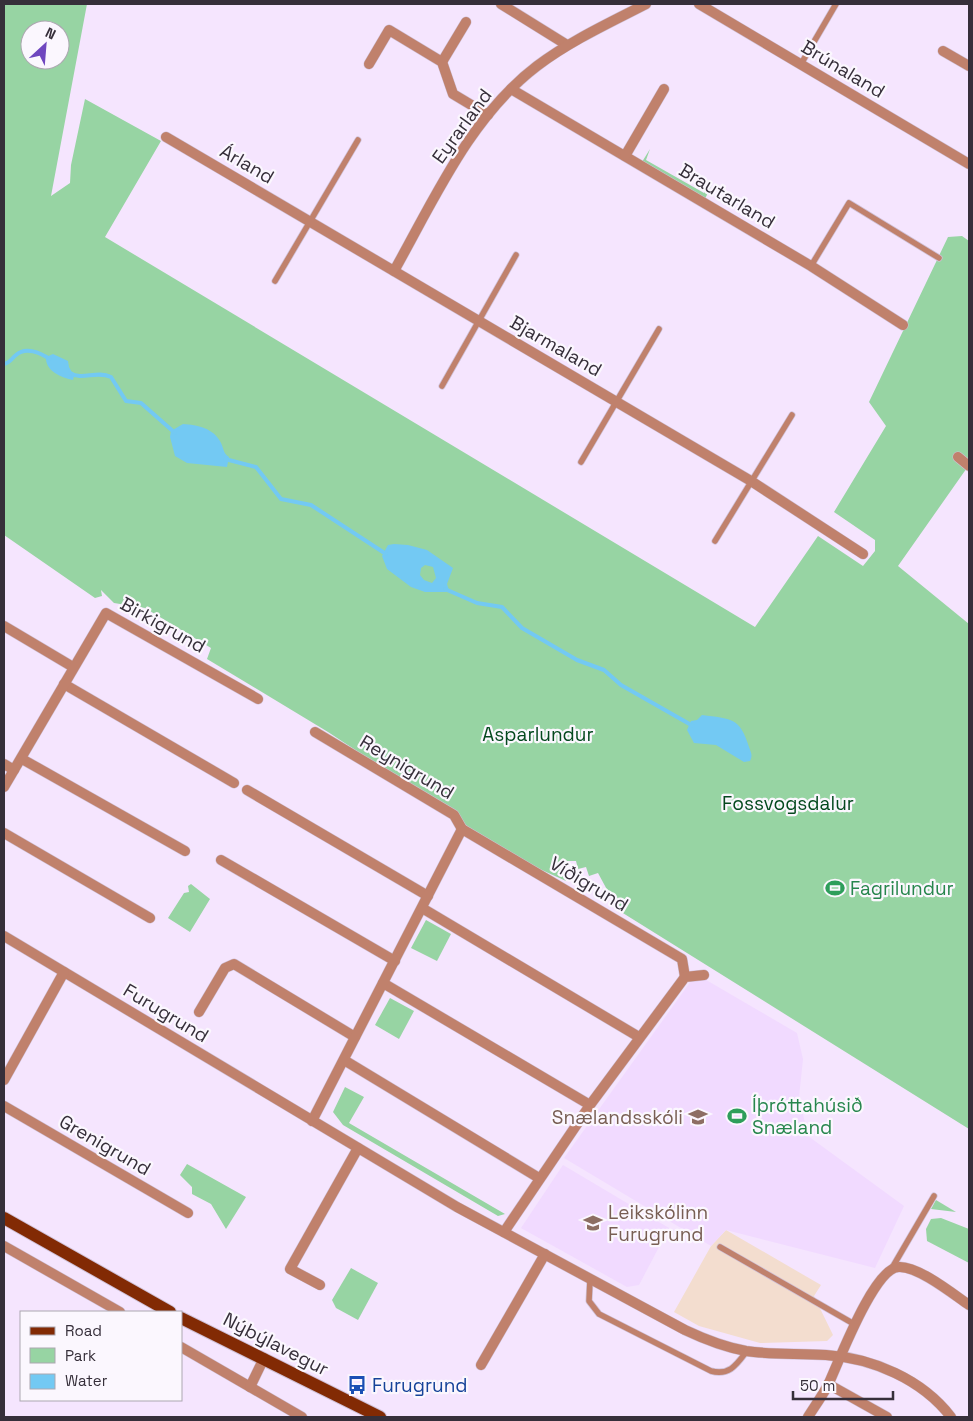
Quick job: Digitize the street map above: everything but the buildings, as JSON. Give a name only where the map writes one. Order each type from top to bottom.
[{"type":"main road","points":[[4,1218],[168,1311]]},
{"type":"main road","name":"Nýbýlavegur","points":[[182,1318],[380,1417]]},
{"type":"street","points":[[501,4],[567,45]]},
{"type":"street","name":"Eyrarland","points":[[394,271],[454,164],[488,115],[512,89],[536,67],[567,45],[646,4]]},
{"type":"street","name":"Brúnaland","points":[[700,4],[969,164]]},
{"type":"street","points":[[442,62],[466,22]]},
{"type":"street","points":[[369,64],[389,30],[442,62],[453,94],[488,115]]},
{"type":"street","points":[[943,51],[969,66]]},
{"type":"street","name":"Brautarland","points":[[512,89],[811,266],[903,324]]},
{"type":"street","points":[[625,156],[664,89]]},
{"type":"street","name":"Árland","points":[[166,137],[394,271]]},
{"type":"street","name":"Bjarmaland","points":[[394,271],[751,481],[863,554]]},
{"type":"street","points":[[958,457],[969,466]]},
{"type":"street","name":"Birkigrund","points":[[4,787],[106,613],[258,699]]},
{"type":"street","points":[[4,626],[73,667]]},
{"type":"street","points":[[64,684],[234,783]]},
{"type":"street","name":"Reynigrund","points":[[315,732],[454,815],[462,829]]},
{"type":"street","points":[[22,759],[185,851]]},
{"type":"street","points":[[4,764],[14,770]]},
{"type":"street","points":[[247,790],[428,896]]},
{"type":"street","points":[[312,1121],[462,829]]},
{"type":"street","name":"Víðigrund","points":[[462,829],[682,960],[685,977]]},
{"type":"street","points":[[4,833],[150,918]]},
{"type":"street","points":[[220,860],[395,961]]},
{"type":"street","points":[[422,908],[639,1037]]},
{"type":"street","name":"Furugrund","points":[[4,936],[457,1207],[590,1280],[705,1339],[747,1351],[839,1356],[872,1363],[917,1385],[951,1417]]},
{"type":"street","points":[[199,1012],[225,968],[234,964],[355,1037]]},
{"type":"street","points":[[4,1080],[64,972]]},
{"type":"street","points":[[504,1232],[590,1105],[685,977],[704,975]]},
{"type":"street","points":[[383,983],[590,1105]]},
{"type":"street","points":[[344,1060],[539,1178]]},
{"type":"street","name":"Grenigrund","points":[[4,1106],[188,1213]]},
{"type":"street","points":[[320,1285],[290,1269],[358,1148]]},
{"type":"street","points":[[4,1246],[118,1311]]},
{"type":"street","points":[[481,1365],[544,1254]]},
{"type":"street","points":[[808,1417],[828,1384],[854,1324],[884,1276],[891,1270],[898,1266],[912,1270],[969,1304]]},
{"type":"street","points":[[182,1348],[302,1417]]},
{"type":"street","points":[[250,1387],[264,1358]]},
{"type":"street","points":[[828,1384],[887,1417]]},
{"type":"lane","points":[[801,64],[836,4]]},
{"type":"lane","points":[[275,281],[358,140]]},
{"type":"lane","points":[[811,266],[849,203],[939,258]]},
{"type":"lane","points":[[442,386],[516,255]]},
{"type":"lane","points":[[581,462],[658,330]]},
{"type":"lane","points":[[715,541],[792,415]]},
{"type":"lane","points":[[891,1270],[934,1196]]},
{"type":"lane","points":[[720,1247],[854,1324]]},
{"type":"lane","points":[[590,1280],[589,1301],[599,1314],[711,1370],[719,1373],[728,1371],[747,1351]]},
{"type":"shaded area","name":"Snælandsskóli","points":[[696,974],[797,1033],[803,1059],[799,1097],[808,1136],[904,1206],[875,1268],[726,1230],[711,1246],[564,1158]]},
{"type":"shaded area","name":"Leikskólinn Furugrund","points":[[563,1165],[669,1228],[639,1285],[627,1287],[521,1228]]},
{"type":"shaded area","points":[[726,1230],[821,1285],[814,1296],[833,1335],[827,1341],[760,1343],[699,1326],[674,1312],[711,1246]]},
{"type":"green space","name":"Fossvogsdalur","points":[[4,4],[87,4],[51,196],[70,183],[71,165],[85,99],[161,141],[105,237],[755,627],[818,536],[863,566],[875,551],[875,540],[834,512],[886,426],[869,402],[948,237],[962,236],[969,241],[969,465],[898,566],[969,624],[969,1129],[618,910],[598,873],[589,876],[586,867],[578,869],[576,861],[563,861],[566,881],[502,852],[465,830],[454,815],[328,732],[207,659],[211,648],[145,608],[114,603],[101,590],[102,596],[95,598],[4,535]]},
{"type":"green space","points":[[650,149],[646,160],[704,193],[710,183],[712,184],[705,199],[642,162]]},
{"type":"green space","points":[[191,884],[210,899],[190,932],[168,918],[184,893],[189,892],[188,886]]},
{"type":"green space","points":[[426,920],[451,934],[437,961],[411,948]]},
{"type":"green space","points":[[390,998],[414,1011],[399,1039],[375,1025]]},
{"type":"green space","points":[[345,1087],[364,1097],[349,1123],[505,1214],[498,1216],[343,1125],[333,1112]]},
{"type":"green space","points":[[187,1164],[246,1197],[226,1229],[211,1204],[192,1194],[192,1187],[180,1175]]},
{"type":"green space","points":[[936,1200],[956,1212],[931,1209]]},
{"type":"green space","points":[[941,1218],[969,1229],[969,1263],[927,1241],[926,1229],[931,1219]]},
{"type":"green space","points":[[351,1268],[378,1283],[358,1320],[336,1308],[332,1300]]},
{"type":"water","points":[[53,354],[68,361],[74,376],[73,380],[59,376],[51,370],[46,362],[46,357]]},
{"type":"water","points":[[183,424],[199,426],[214,434],[229,457],[227,467],[187,463],[175,456],[170,437],[171,431]]},
{"type":"water","points":[[388,545],[408,545],[427,550],[453,568],[447,584],[449,590],[446,592],[425,592],[411,587],[387,569],[382,556]],"holes":[[[425,565],[433,567],[436,578],[432,583],[424,580],[420,575],[421,568]]]},
{"type":"water","points":[[702,715],[720,717],[733,721],[738,725],[746,737],[751,752],[750,761],[744,762],[716,745],[694,743],[687,730],[691,721],[697,720]]},
{"type":"waterway","points":[[4,364],[24,351],[37,353],[50,359]]},
{"type":"waterway","points":[[70,373],[80,376],[105,375],[111,377],[126,401],[141,403],[175,433]]},
{"type":"waterway","points":[[225,459],[256,467],[281,499],[311,505],[386,554]]},
{"type":"waterway","points":[[445,589],[477,603],[502,607],[522,628],[577,660],[604,670],[621,685],[693,726]]},
{"type":"place","name":"Fagrilundur","points":[[835,888]]},
{"type":"place","name":"Íþróttahúsið Snæland","points":[[737,1116]]},
{"type":"place","name":"Snælandsskóli","points":[[698,1117]]},
{"type":"place","name":"Leikskólinn Furugrund","points":[[593,1223]]},
{"type":"place","name":"Furugrund","points":[[357,1385]]},
{"type":"park label","name":"Asparlundur","points":[[538,734]]}]
